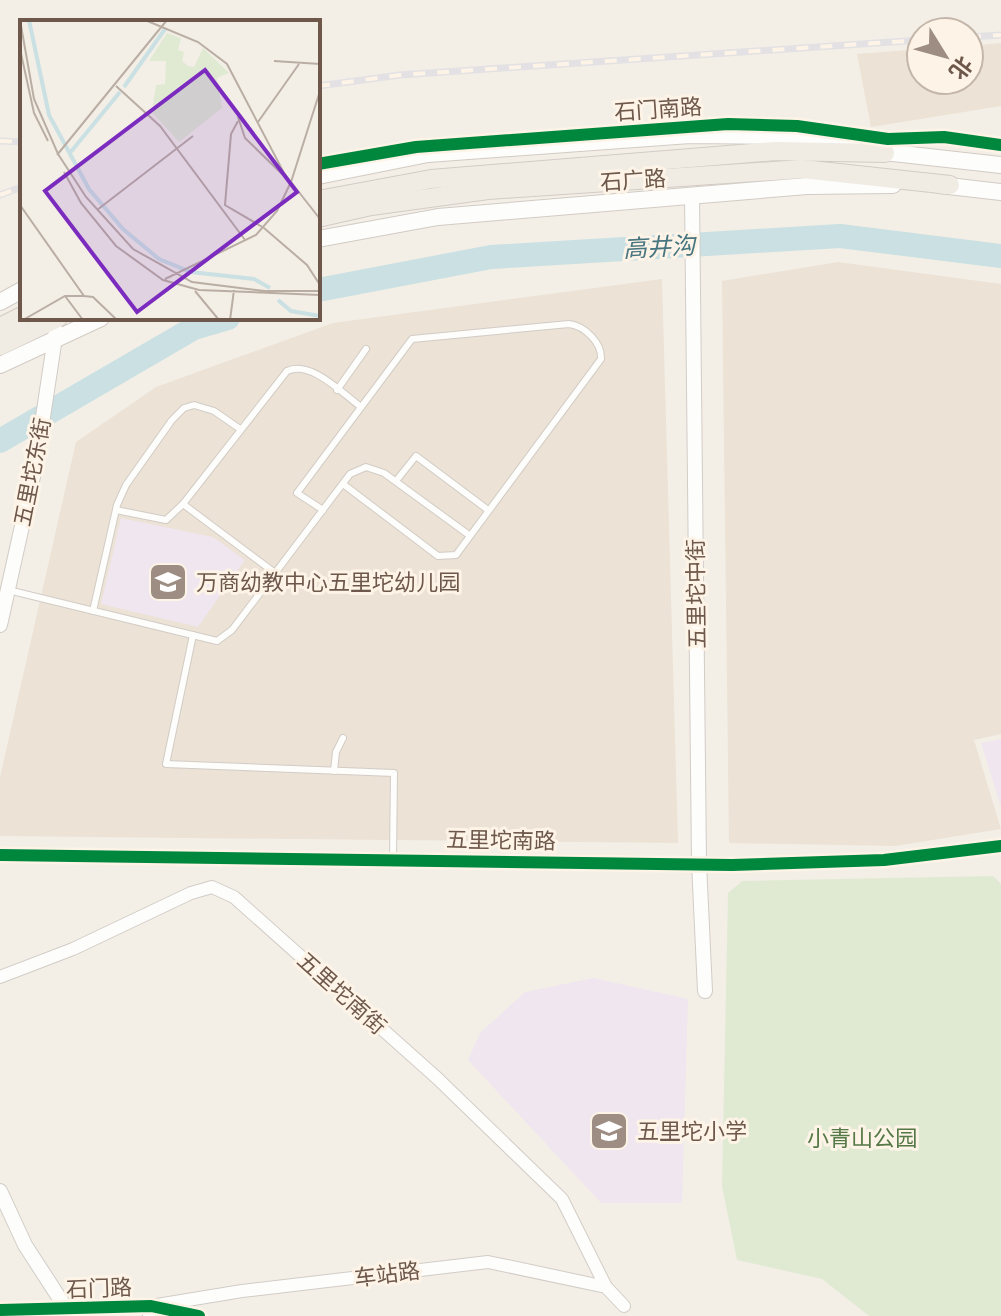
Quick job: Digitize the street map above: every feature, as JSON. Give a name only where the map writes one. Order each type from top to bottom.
[{"type":"main road","name":"石门南路","points":[[320,176],[428,154],[690,135],[797,136],[885,153],[1001,165]]},
{"type":"main road","name":"石广路","points":[[320,199],[343,193],[461,176],[776,151],[885,153]]},
{"type":"main road","name":"石广路","points":[[320,218],[371,206],[488,190],[802,169],[950,185]]},
{"type":"main road","points":[[320,238],[344,231],[438,217],[807,186],[950,185],[1001,192]]},
{"type":"main road","points":[[0,302],[20,291]]},
{"type":"main road","points":[[0,327],[20,317]]},
{"type":"main road","points":[[0,346],[54,320]]},
{"type":"main road","points":[[0,365],[96,320]]},
{"type":"street","name":"五里坨中街","points":[[692,196],[699,863],[705,991]]},
{"type":"street","name":"五里坨东街","points":[[0,625],[36,463],[58,320]]},
{"type":"street","name":"五里坨南路","points":[[0,855],[699,863],[884,860],[1001,846]]},
{"type":"street","name":"五里坨南街","points":[[0,977],[73,949],[191,893],[212,887],[234,897],[437,1078],[562,1199],[606,1287]]},
{"type":"street","points":[[0,1191],[25,1245],[71,1316]]},
{"type":"street","name":"车站路","points":[[149,1316],[151,1306],[227,1293],[488,1262],[606,1287]]},
{"type":"street","points":[[606,1287],[624,1306]]},
{"type":"lane","points":[[323,510],[297,493],[412,339],[576,325],[597,342],[601,359],[456,555],[438,556],[343,484]]},
{"type":"lane","points":[[337,390],[366,349]]},
{"type":"lane","points":[[116,510],[166,520],[183,504],[279,378],[294,367],[307,370],[361,407]]},
{"type":"lane","points":[[93,611],[116,510],[126,485],[184,408],[203,407],[240,429]]},
{"type":"lane","points":[[396,481],[416,456],[488,510]]},
{"type":"lane","points":[[8,590],[217,641],[224,637],[275,573],[350,474],[366,467],[396,481],[469,535]]},
{"type":"lane","points":[[183,504],[275,573]]},
{"type":"lane","points":[[193,635],[166,764],[394,773],[393,858]]},
{"type":"lane","points":[[334,771],[336,752],[343,738]]},
{"type":"shaded area","points":[[1001,43],[1001,106],[871,127],[857,54],[905,50],[905,96],[985,96],[985,44]]},
{"type":"shaded area","points":[[838,262],[1001,284],[1001,734],[974,740],[1001,829],[895,846],[729,843],[722,281]]},
{"type":"shaded area","points":[[662,279],[678,843],[0,836],[0,777],[76,442],[156,387],[333,323]]},
{"type":"shaded area","name":"万商幼教中心五里坨幼儿园","points":[[121,518],[213,537],[245,560],[198,627],[101,604]]},
{"type":"shaded area","points":[[1001,739],[1001,807],[981,743]]},
{"type":"shaded area","name":"五里坨小学","points":[[594,978],[688,999],[682,1203],[601,1203],[468,1060],[480,1033],[525,992]]},
{"type":"green space","name":"小青山公园","points":[[993,876],[1001,884],[1001,1316],[869,1316],[822,1279],[737,1260],[722,1186],[728,893],[742,881]]},
{"type":"waterway","name":"高井沟","points":[[320,290],[491,257],[840,236],[1001,256]]},
{"type":"waterway","name":"高井沟","points":[[0,441],[194,328],[221,320]]},
{"type":"railway","points":[[985,36],[1001,35]]},
{"type":"railway","points":[[320,86],[400,75],[905,41]]},
{"type":"railway","points":[[0,141],[20,142]]},
{"type":"railway","points":[[0,195],[20,188]]},
{"type":"cycle path","points":[[320,164],[416,147],[728,124],[797,126],[888,139],[944,137],[1001,145]]},
{"type":"cycle path","points":[[0,855],[732,865],[884,860],[1001,846]]},
{"type":"cycle path","name":"石门路","points":[[0,1310],[151,1306],[199,1316]]},
{"type":"place","name":"万商幼教中心五里坨幼儿园","points":[[168,582]]},
{"type":"place","name":"五里坨小学","points":[[609,1131]]}]
